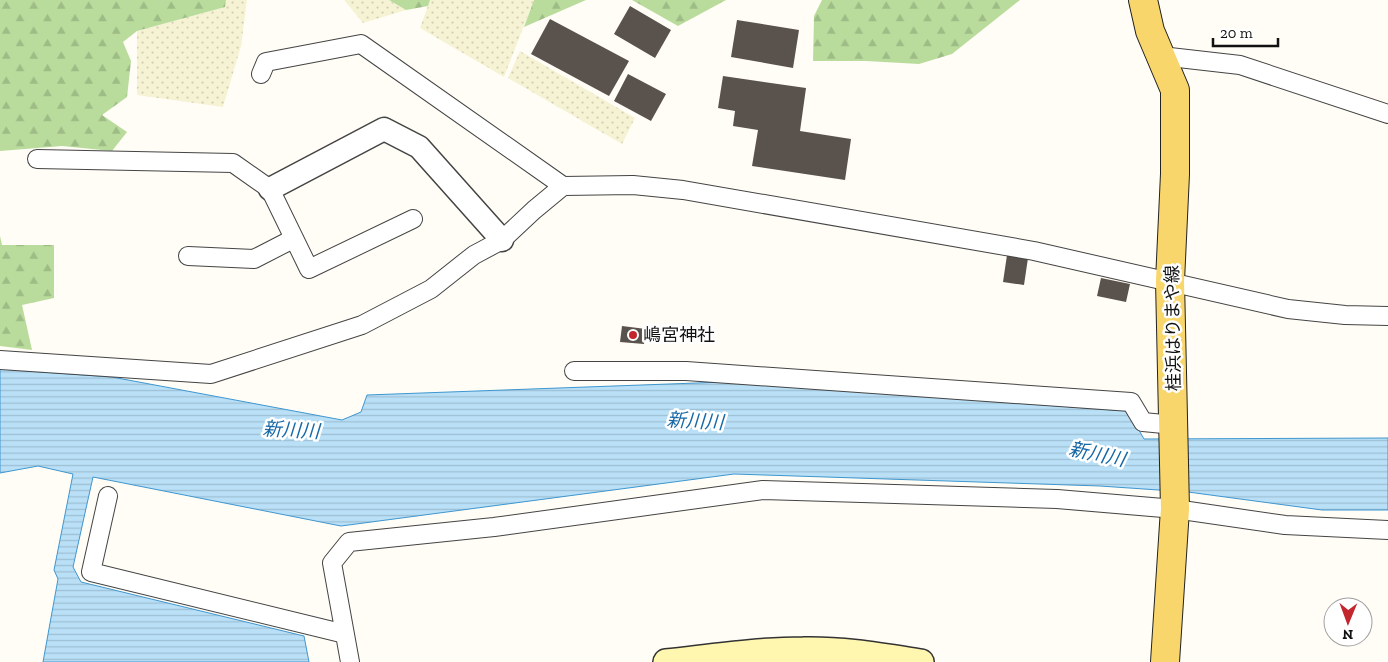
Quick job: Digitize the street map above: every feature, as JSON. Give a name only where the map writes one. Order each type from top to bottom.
[{"type":"main road","name":"桂浜はりまや線","points":[[1144,0],[1150,31],[1175,90],[1175,174],[1170,281],[1175,431],[1174,503],[1166,662]]},
{"type":"main road","points":[[666,662],[759,656],[805,650],[876,655],[921,662]]},
{"type":"street","points":[[261,74],[266,62],[361,44],[563,186],[633,185],[683,190],[1034,251],[1288,309],[1345,315],[1388,316]]},
{"type":"street","points":[[1161,56],[1240,65],[1388,114]]},
{"type":"street","points":[[270,189],[384,129],[419,146],[502,240]]},
{"type":"street","points":[[37,158],[233,163],[270,189],[309,269],[413,219]]},
{"type":"street","points":[[0,360],[211,374],[362,325],[431,289],[474,255],[502,240],[563,186]]},
{"type":"street","points":[[188,256],[254,259],[293,239]]},
{"type":"street","points":[[574,371],[686,371],[1131,402],[1143,422],[1175,431]]},
{"type":"street","points":[[350,662],[332,562],[349,542],[494,527],[763,490],[1174,503],[1285,525],[1388,530]]},
{"type":"street","points":[[108,496],[91,572],[345,634]]},
{"type":"shaded area","points":[[226,0],[247,0],[241,46],[223,107],[137,95],[137,31],[225,7]]},
{"type":"shaded area","points":[[344,0],[389,0],[406,10],[363,23]]},
{"type":"shaded area","points":[[430,0],[534,0],[504,77],[420,28]]},
{"type":"shaded area","points":[[520,51],[635,118],[622,144],[508,78]]},
{"type":"green space","points":[[0,0],[226,0],[225,7],[137,31],[123,42],[131,61],[127,97],[102,115],[127,132],[112,151],[62,146],[0,151]]},
{"type":"green space","points":[[389,0],[430,0],[428,6],[406,10]]},
{"type":"green space","points":[[534,0],[586,0],[524,27]]},
{"type":"green space","points":[[632,0],[726,0],[678,26]]},
{"type":"green space","points":[[822,0],[1020,0],[952,54],[919,64],[813,61],[814,16]]},
{"type":"green space","points":[[0,236],[2,245],[54,245],[54,298],[22,305],[32,350],[0,346]]},
{"type":"water","name":"新川川","points":[[0,369],[112,377],[342,420],[361,412],[367,395],[724,382],[1128,411],[1144,439],[1388,438],[1388,510],[1322,510],[1188,492],[1100,486],[734,474],[341,526],[93,477],[73,567],[81,582],[304,636],[309,662],[43,662],[58,579],[54,570],[73,474],[38,466],[0,473]]},
{"type":"building","points":[[630,6],[671,30],[655,58],[614,34]]},
{"type":"building","points":[[550,19],[629,61],[609,96],[531,54]]},
{"type":"building","points":[[737,20],[799,30],[793,68],[731,57]]},
{"type":"building","points":[[628,74],[666,94],[651,121],[614,101]]},
{"type":"building","points":[[723,76],[806,88],[800,131],[851,139],[845,180],[752,166],[758,130],[733,126],[735,111],[718,108]]},
{"type":"building","points":[[1007,255],[1028,258],[1024,285],[1003,282]]},
{"type":"building","points":[[1101,278],[1130,284],[1126,302],[1097,296]]},
{"type":"building","name":"嶋宮神社","points":[[622,326],[646,329],[644,344],[620,342]]},
{"type":"place","name":"嶋宮神社","points":[[633,335]]}]
